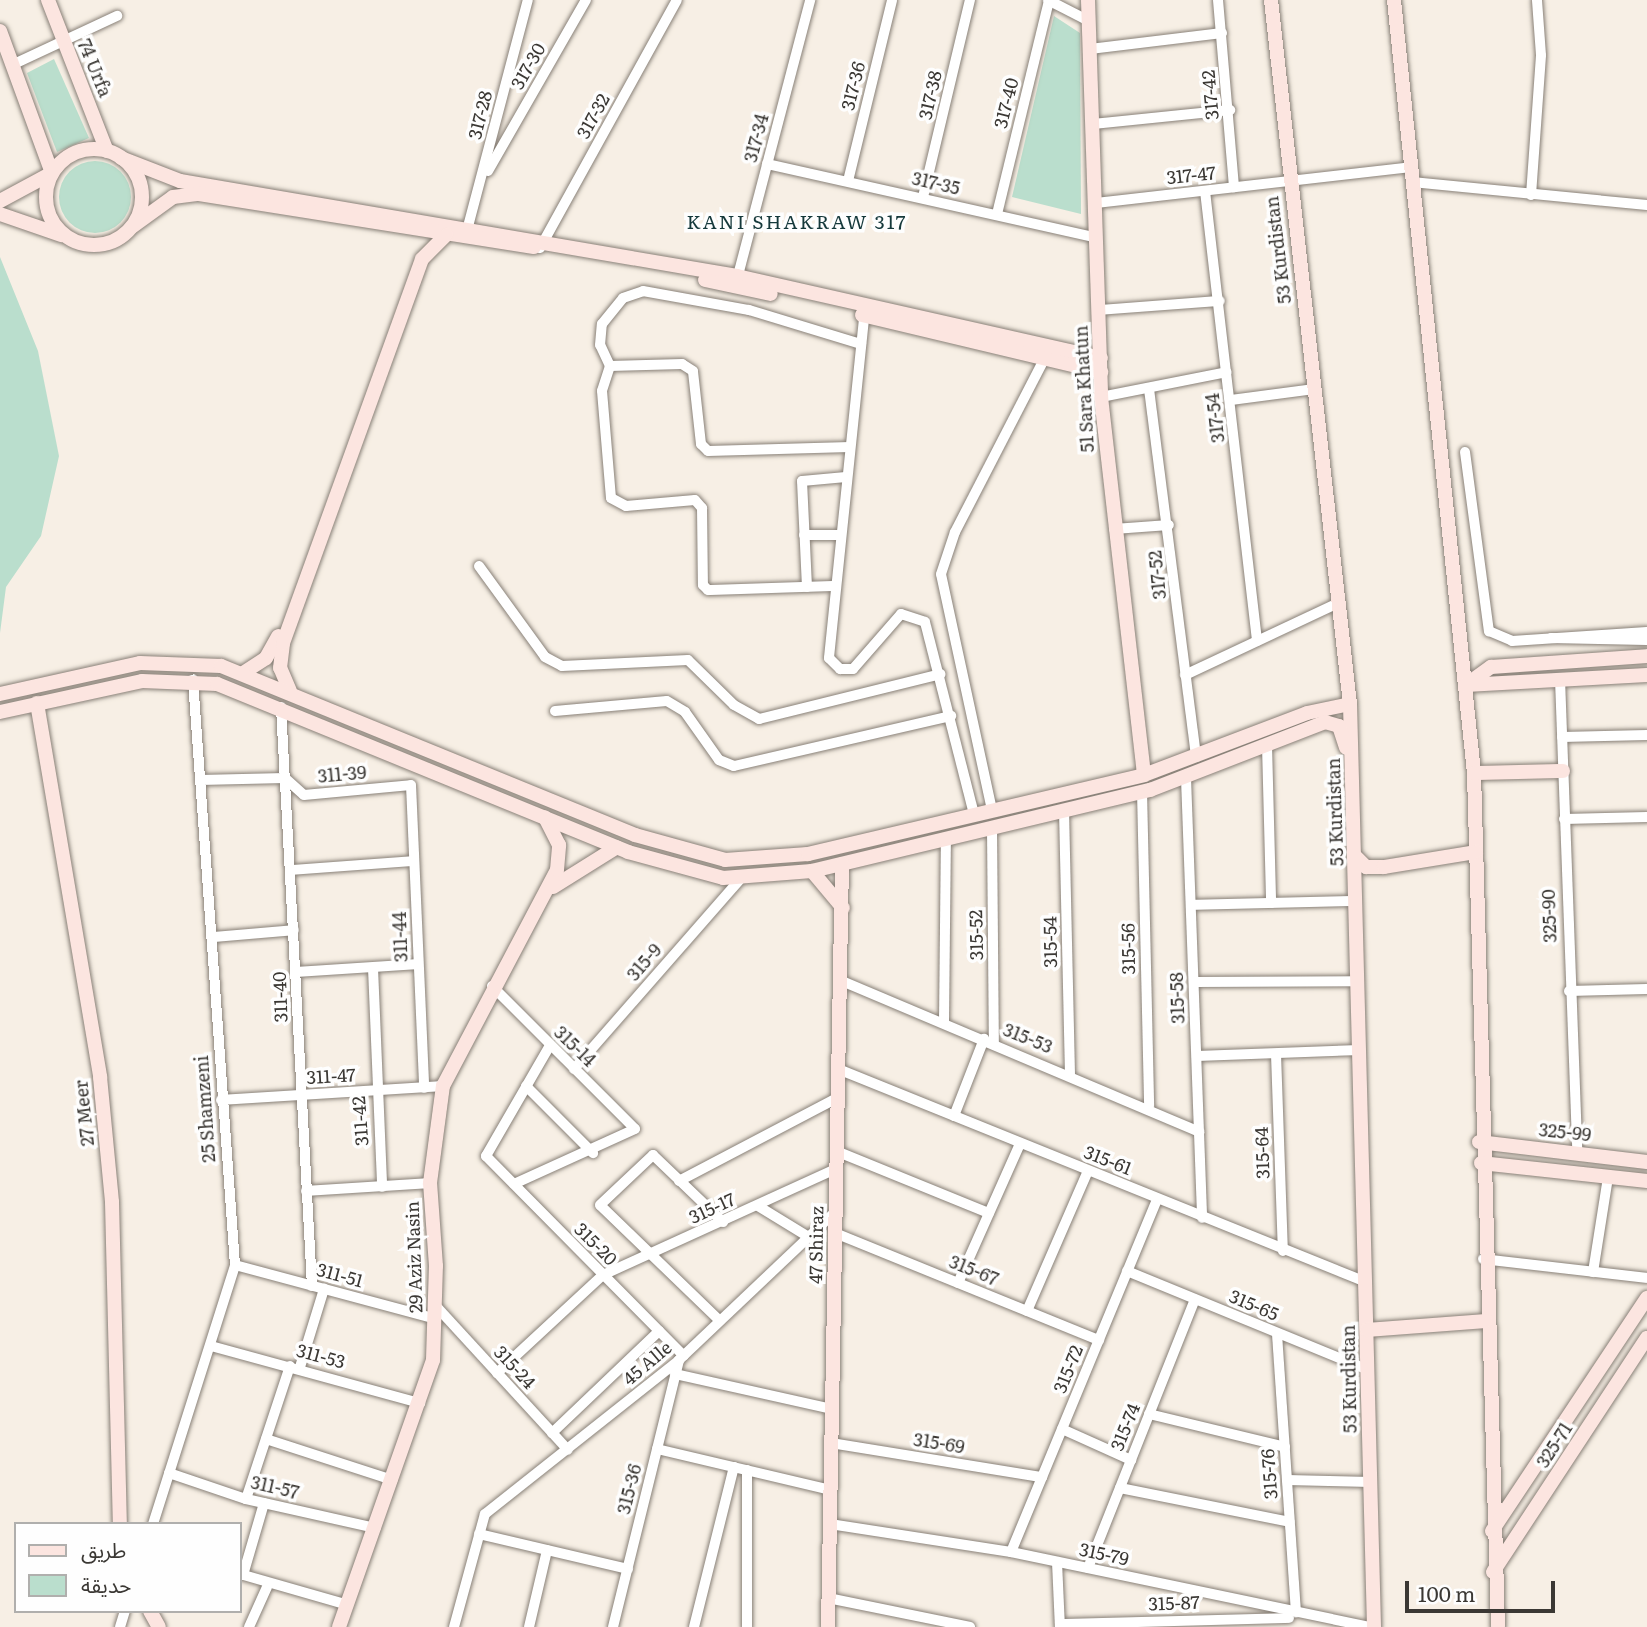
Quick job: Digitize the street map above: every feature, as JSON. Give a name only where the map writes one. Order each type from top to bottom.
[{"type":"street","name":"74 Urfa","points":[[48,0],[107,151]]},
{"type":"street","name":"317-28","points":[[467,233],[528,0]]},
{"type":"street","name":"317-30","points":[[480,185],[586,0]]},
{"type":"street","name":"317-32","points":[[541,244],[677,0]]},
{"type":"street","name":"317-34","points":[[736,281],[810,0]]},
{"type":"street","name":"317-36","points":[[848,181],[892,0]]},
{"type":"street","name":"317-38","points":[[923,197],[970,0]]},
{"type":"street","points":[[1048,0],[1089,22]]},
{"type":"street","name":"317-40","points":[[997,214],[1048,0]]},
{"type":"street","name":"51 Sara Khatun","points":[[1088,0],[1101,397],[1144,775]]},
{"type":"street","name":"317-42","points":[[1219,0],[1230,110],[1234,187]]},
{"type":"street","name":"53 Kurdistan","points":[[1271,0],[1350,704],[1371,1482],[1372,1627]]},
{"type":"street","points":[[1394,0],[1474,773],[1479,1142],[1492,1573],[1498,1627]]},
{"type":"street","points":[[1531,195],[1541,55],[1537,0]]},
{"type":"street","points":[[14,64],[117,16]]},
{"type":"street","points":[[0,32],[52,173],[48,213],[68,238]]},
{"type":"street","points":[[1090,49],[1222,33]]},
{"type":"street","points":[[1093,124],[1230,110]]},
{"type":"street","points":[[0,201],[52,173],[76,153],[107,151],[180,181],[736,281],[1101,365]]},
{"type":"street","points":[[121,158],[141,189],[133,226]]},
{"type":"street","name":"317-35","points":[[767,164],[1097,238]]},
{"type":"street","name":"317-47","points":[[1096,202],[1411,167]]},
{"type":"street","points":[[1412,182],[1647,205]]},
{"type":"street","name":"317-54","points":[[1205,191],[1220,302],[1257,641]]},
{"type":"street","points":[[0,214],[68,238],[107,244],[187,194],[446,235],[467,233]]},
{"type":"street","points":[[243,673],[266,658],[277,639],[414,265],[415,245],[399,228]]},
{"type":"street","points":[[290,691],[280,668],[283,643],[422,259],[446,235]]},
{"type":"street","points":[[835,586],[708,590],[702,585],[702,508],[695,500],[626,506],[611,498],[602,391],[610,366],[600,345],[601,324],[623,298],[643,291],[749,310],[861,344]]},
{"type":"street","points":[[1100,310],[1220,302]]},
{"type":"street","points":[[865,311],[835,586],[832,664],[845,670],[863,664],[894,620],[911,613],[928,626],[974,814]]},
{"type":"street","points":[[865,311],[1045,358],[1101,365]]},
{"type":"street","points":[[992,810],[941,574],[955,532],[1045,358]]},
{"type":"street","points":[[610,366],[682,364],[693,371],[701,444],[708,452],[850,447]]},
{"type":"street","points":[[1101,397],[1227,372]]},
{"type":"street","name":"317-52","points":[[1149,389],[1169,525],[1196,757]]},
{"type":"street","points":[[1231,400],[1314,389]]},
{"type":"street","points":[[1465,452],[1485,624],[1504,640],[1647,632]]},
{"type":"street","points":[[807,587],[802,481],[846,477]]},
{"type":"street","points":[[1114,529],[1169,525]]},
{"type":"street","points":[[804,535],[840,535]]},
{"type":"street","points":[[479,566],[545,657],[562,666],[688,660],[734,705],[759,719],[941,674]]},
{"type":"street","points":[[1185,675],[1338,603]]},
{"type":"street","points":[[1551,638],[1647,640]]},
{"type":"street","points":[[1466,685],[1491,667],[1647,656]]},
{"type":"street","points":[[0,694],[140,663],[194,662],[243,673],[422,744],[635,835],[725,860],[808,853],[1144,775],[1350,704]]},
{"type":"street","points":[[1466,685],[1647,675]]},
{"type":"street","name":"325-90","points":[[1560,679],[1569,991],[1577,1152]]},
{"type":"street","points":[[0,703],[74,686],[192,680],[281,707],[661,864],[741,878],[811,871],[1142,792],[1186,778],[1267,745],[1309,720],[1339,726],[1353,762]]},
{"type":"street","name":"25 Shamzeni","points":[[154,1522],[235,1265],[221,1100],[213,937],[192,680]]},
{"type":"street","points":[[0,712],[124,684]]},
{"type":"street","points":[[555,711],[667,701],[685,712],[719,760],[734,766],[951,716]]},
{"type":"street","name":"27 Meer","points":[[37,703],[101,1090],[112,1202],[120,1522]]},
{"type":"street","name":"311-40","points":[[281,707],[312,1286]]},
{"type":"street","points":[[1562,737],[1647,735]]},
{"type":"street","points":[[414,761],[422,744]]},
{"type":"street","points":[[1267,745],[1271,903]]},
{"type":"street","points":[[1474,773],[1563,771]]},
{"type":"street","points":[[200,780],[285,778]]},
{"type":"street","name":"311-39","points":[[285,778],[304,795],[411,785]]},
{"type":"street","name":"315-58","points":[[1186,778],[1202,1218]]},
{"type":"street","name":"311-44","points":[[411,785],[424,1088]]},
{"type":"street","name":"315-56","points":[[1142,792],[1149,1106]]},
{"type":"street","name":"315-54","points":[[1064,810],[1070,1074]]},
{"type":"street","name":"29 Aziz Nasin","points":[[339,1627],[420,1403],[436,1313],[430,1183],[443,1086],[492,986],[544,895],[560,854],[543,815]]},
{"type":"street","points":[[1564,819],[1647,817]]},
{"type":"street","name":"315-52","points":[[989,1041],[992,828]]},
{"type":"street","points":[[895,833],[899,850]]},
{"type":"street","points":[[944,1022],[946,839]]},
{"type":"street","name":"29 Aziz Nasin","points":[[544,895],[572,870],[617,847]]},
{"type":"street","points":[[1355,856],[1366,867],[1384,867],[1476,852]]},
{"type":"street","points":[[290,870],[414,861]]},
{"type":"street","name":"47 Shiraz","points":[[828,1627],[837,1098],[844,909],[842,864]]},
{"type":"street","points":[[811,871],[844,909]]},
{"type":"street","name":"315-9","points":[[574,1069],[741,878]]},
{"type":"street","points":[[1191,905],[1356,901]]},
{"type":"street","points":[[213,937],[295,930]]},
{"type":"street","points":[[297,972],[418,964]]},
{"type":"street","name":"311-42","points":[[373,968],[375,1091],[382,1187]]},
{"type":"street","name":"315-53","points":[[842,981],[1149,1106],[1199,1132]]},
{"type":"street","points":[[1194,982],[1359,981]]},
{"type":"street","name":"315-14","points":[[492,986],[550,1047],[635,1129],[593,1153]]},
{"type":"street","points":[[1569,991],[1647,989]]},
{"type":"street","points":[[954,1116],[989,1041]]},
{"type":"street","points":[[514,1184],[593,1153],[526,1086],[550,1047]]},
{"type":"street","points":[[1197,1056],[1360,1050]]},
{"type":"street","name":"315-64","points":[[1276,1054],[1283,1251]]},
{"type":"street","name":"315-61","points":[[838,1069],[1283,1251],[1366,1282]]},
{"type":"street","name":"311-47","points":[[221,1100],[443,1086]]},
{"type":"street","name":"315-20","points":[[526,1086],[486,1156],[659,1331],[681,1358]]},
{"type":"street","points":[[679,1181],[837,1098]]},
{"type":"street","name":"325-99","points":[[1479,1142],[1647,1161]]},
{"type":"street","points":[[958,1283],[1020,1143]]},
{"type":"street","points":[[1502,1165],[1504,1145]]},
{"type":"street","points":[[836,1152],[989,1213]]},
{"type":"street","points":[[719,1320],[600,1205],[653,1155],[723,1222]]},
{"type":"street","points":[[1481,1163],[1647,1181]]},
{"type":"street","name":"315-17","points":[[497,1373],[603,1275],[836,1169]]},
{"type":"street","points":[[1027,1311],[1088,1171]]},
{"type":"street","points":[[1594,1272],[1608,1177]]},
{"type":"street","points":[[306,1191],[430,1183]]},
{"type":"street","name":"315-72","points":[[1011,1552],[1157,1199]]},
{"type":"street","points":[[758,1206],[807,1236]]},
{"type":"street","name":"45 Alle","points":[[454,1627],[485,1514],[681,1358],[835,1212]]},
{"type":"street","name":"315-67","points":[[835,1233],[1099,1340]]},
{"type":"street","points":[[1483,1259],[1647,1278]]},
{"type":"street","name":"311-51","points":[[235,1265],[324,1289],[436,1313]]},
{"type":"street","name":"315-65","points":[[1127,1271],[1368,1370]]},
{"type":"street","points":[[246,1499],[266,1439],[324,1289]]},
{"type":"street","name":"325-71","points":[[1492,1531],[1647,1298]]},
{"type":"street","name":"315-74","points":[[1088,1568],[1195,1299]]},
{"type":"street","name":"315-24","points":[[436,1313],[497,1373],[568,1450]]},
{"type":"street","points":[[1367,1330],[1486,1321]]},
{"type":"street","points":[[552,1433],[659,1331]]},
{"type":"street","name":"315-76","points":[[1277,1334],[1290,1522],[1290,1617]]},
{"type":"street","name":"325-71","points":[[1492,1573],[1647,1338]]},
{"type":"street","name":"311-53","points":[[211,1346],[295,1366],[420,1403]]},
{"type":"street","name":"315-36","points":[[613,1627],[681,1358]]},
{"type":"street","points":[[675,1374],[832,1409]]},
{"type":"street","points":[[1149,1414],[1285,1447]]},
{"type":"street","points":[[1062,1429],[1131,1460]]},
{"type":"street","points":[[266,1439],[393,1480]]},
{"type":"street","name":"315-69","points":[[831,1443],[1042,1477]]},
{"type":"street","points":[[657,1449],[830,1490]]},
{"type":"street","points":[[694,1627],[734,1467]]},
{"type":"street","points":[[747,1471],[747,1627]]},
{"type":"street","name":"311-57","points":[[169,1474],[246,1499],[376,1528]]},
{"type":"street","points":[[1287,1480],[1371,1482]]},
{"type":"street","points":[[1120,1488],[1290,1522]]},
{"type":"street","points":[[242,1571],[264,1503]]},
{"type":"street","name":"315-79","points":[[830,1524],[1011,1552],[1290,1617],[1372,1627]]},
{"type":"street","points":[[479,1534],[628,1569]]},
{"type":"street","points":[[529,1627],[547,1550]]},
{"type":"street","points":[[1056,1562],[1060,1625]]},
{"type":"street","points":[[242,1574],[267,1587],[348,1605]]},
{"type":"street","points":[[249,1627],[267,1587]]},
{"type":"street","points":[[828,1598],[970,1627]]},
{"type":"street","name":"315-87","points":[[1060,1625],[1290,1617]]},
{"type":"green space","points":[[1054,16],[1080,33],[1081,214],[1012,197]]},
{"type":"green space","points":[[54,59],[89,138],[57,152],[27,73]]},
{"type":"green space","points":[[95,161],[115,167],[125,177],[131,197],[125,217],[115,227],[95,233],[75,227],[65,217],[59,197],[65,177],[75,167]]},
{"type":"green space","points":[[0,257],[38,351],[59,456],[41,536],[6,587],[0,633]]},
{"type":"district","name":"KANI SHAKRAW 317","points":[[797,222]]}]
